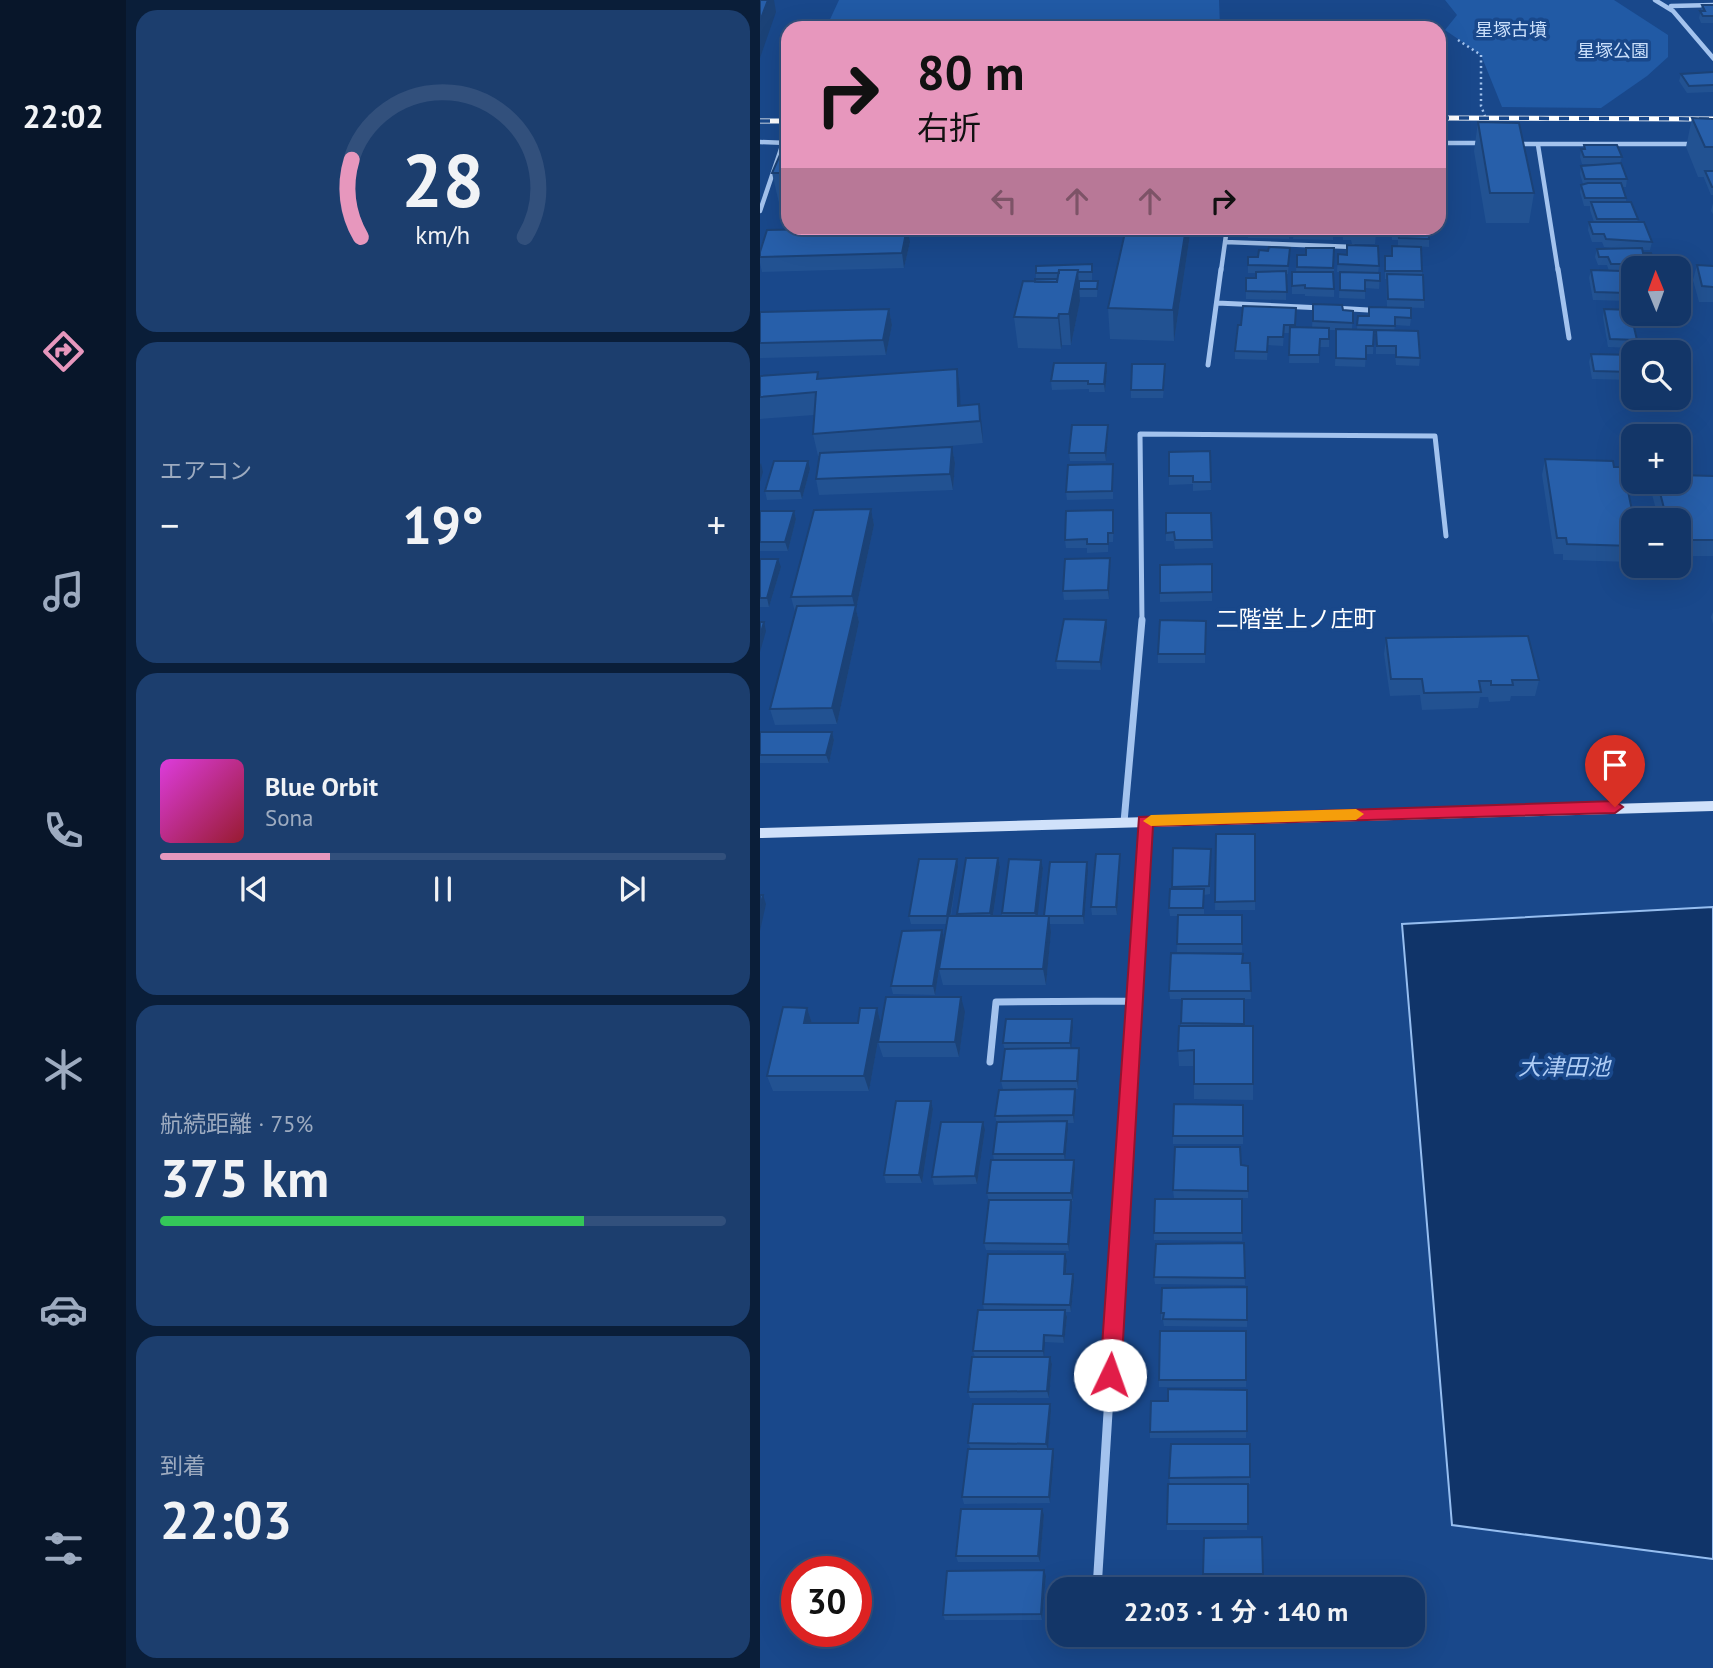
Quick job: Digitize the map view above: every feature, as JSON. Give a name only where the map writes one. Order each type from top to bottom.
[{"type":"street","points":[[1655,0],[1671,6],[1714,5]]},
{"type":"street","points":[[1671,6],[1702,50],[1714,59]]},
{"type":"street","points":[[1702,50],[1714,50]]},
{"type":"street","points":[[760,142],[781,143]]},
{"type":"street","points":[[1446,143],[1492,143]]},
{"type":"street","points":[[1515,144],[1700,144]]},
{"type":"street","points":[[1538,145],[1569,338]]},
{"type":"street","points":[[760,211],[781,156]]},
{"type":"street","points":[[1208,365],[1226,235]]},
{"type":"street","points":[[1225,242],[1356,247]]},
{"type":"street","points":[[1217,303],[1368,310]]},
{"type":"street","points":[[1123,822],[1144,600],[1140,434],[1435,436],[1446,536]]},
{"type":"street","points":[[760,833],[1714,806]]},
{"type":"street","points":[[1098,1577],[1145,821]]},
{"type":"street","points":[[990,1062],[996,1002],[1134,1001]]},
{"type":"path","points":[[1458,40],[1482,55],[1481,106],[1492,143]]},
{"type":"green space","points":[[839,0],[1219,0],[1220,21],[829,21]]},
{"type":"green space","name":"星塚公園","points":[[1445,0],[1614,0],[1668,35],[1668,57],[1647,76],[1601,108],[1502,107],[1481,55],[1446,31],[1457,15]]},
{"type":"water","name":"大津田池","points":[[1713,907],[1713,1559],[1452,1525],[1402,924]]},
{"type":"building","points":[[760,0],[768,0],[760,21]]},
{"type":"building","points":[[1702,5],[1714,5],[1714,16],[1703,16],[1700,11],[1705,11]]},
{"type":"building","points":[[1714,72],[1714,85],[1689,86],[1681,74]]},
{"type":"building","points":[[1692,118],[1714,119],[1714,147],[1705,147]]},
{"type":"building","points":[[1478,122],[1519,123],[1534,193],[1490,193]]},
{"type":"building","points":[[1584,145],[1617,145],[1622,157],[1584,157],[1581,149],[1585,149]]},
{"type":"building","points":[[781,153],[781,173],[772,173]]},
{"type":"building","points":[[1621,163],[1627,179],[1585,179],[1581,166]]},
{"type":"building","points":[[1705,171],[1714,171],[1714,187],[1712,187]]},
{"type":"building","points":[[1621,183],[1626,198],[1585,198],[1581,185]]},
{"type":"building","points":[[1591,202],[1631,202],[1638,219],[1597,219]]},
{"type":"building","points":[[1589,222],[1644,222],[1652,242],[1606,239],[1604,234],[1593,234]]},
{"type":"building","points":[[767,230],[781,230],[781,235],[906,235],[902,253],[760,257]]},
{"type":"building","points":[[1124,235],[1185,235],[1173,310],[1108,308]]},
{"type":"building","points":[[1398,235],[1429,235],[1429,239],[1399,238]]},
{"type":"building","points":[[1347,245],[1378,246],[1379,266],[1338,264],[1338,254],[1347,255]]},
{"type":"building","points":[[1392,246],[1421,247],[1422,271],[1385,271],[1385,256],[1392,256]]},
{"type":"building","points":[[1269,247],[1290,248],[1288,266],[1248,265],[1248,257],[1258,257],[1259,250],[1268,251]]},
{"type":"building","points":[[1306,248],[1334,248],[1333,268],[1297,267],[1297,255],[1306,255]]},
{"type":"building","points":[[1642,248],[1643,253],[1651,253],[1652,256],[1621,256],[1621,264],[1611,264],[1608,257],[1599,257],[1597,249]]},
{"type":"building","points":[[1092,264],[1092,272],[1059,270],[1059,273],[1036,273],[1036,266]]},
{"type":"building","points":[[1697,265],[1714,266],[1714,287],[1702,286]]},
{"type":"building","points":[[1059,270],[1078,270],[1069,314],[1059,314],[1058,318],[1014,317],[1023,281],[1057,282]]},
{"type":"building","points":[[1591,270],[1621,271],[1621,293],[1595,292]]},
{"type":"building","points":[[1286,271],[1287,292],[1246,291],[1246,278],[1256,278],[1256,272]]},
{"type":"building","points":[[1292,272],[1333,272],[1334,289],[1292,286]]},
{"type":"building","points":[[1340,272],[1380,273],[1380,281],[1365,280],[1365,291],[1340,290]]},
{"type":"building","points":[[1387,274],[1423,275],[1424,300],[1388,299]]},
{"type":"building","points":[[1035,279],[1057,279],[1057,282],[1035,282]]},
{"type":"building","points":[[1079,281],[1098,281],[1097,289],[1079,289]]},
{"type":"building","points":[[1313,304],[1342,305],[1343,310],[1353,311],[1353,323],[1313,321]]},
{"type":"building","points":[[1243,306],[1296,308],[1295,325],[1284,325],[1283,337],[1268,337],[1267,352],[1235,351]]},
{"type":"building","points":[[1369,307],[1411,308],[1411,318],[1395,317],[1395,326],[1357,325],[1358,316],[1369,316]]},
{"type":"building","points":[[889,309],[883,340],[760,343],[760,312]]},
{"type":"building","points":[[1604,309],[1621,310],[1621,326],[1634,326],[1637,340],[1610,339]]},
{"type":"building","points":[[1290,327],[1329,328],[1329,339],[1320,339],[1319,355],[1289,355]]},
{"type":"building","points":[[1336,329],[1374,330],[1373,346],[1366,346],[1366,359],[1336,358]]},
{"type":"building","points":[[1376,330],[1418,331],[1420,358],[1396,357],[1396,346],[1377,346]]},
{"type":"building","points":[[1591,354],[1621,355],[1621,372],[1594,371]]},
{"type":"building","points":[[1054,363],[1106,363],[1104,384],[1051,381]]},
{"type":"building","points":[[1132,364],[1165,364],[1163,390],[1131,390]]},
{"type":"building","points":[[957,369],[958,406],[979,404],[980,421],[813,434],[816,392],[760,397],[760,376],[818,372],[817,379]]},
{"type":"building","points":[[1072,425],[1108,425],[1105,453],[1069,453]]},
{"type":"building","points":[[952,447],[950,474],[816,479],[820,453]]},
{"type":"building","points":[[1210,451],[1211,482],[1193,482],[1193,476],[1169,476],[1169,452]]},
{"type":"building","points":[[1545,459],[1613,461],[1614,467],[1621,467],[1621,494],[1629,494],[1632,508],[1621,508],[1621,546],[1567,544],[1566,538],[1557,538]]},
{"type":"building","points":[[774,461],[808,461],[800,491],[765,491]]},
{"type":"building","points":[[1113,464],[1112,491],[1066,492],[1068,465]]},
{"type":"building","points":[[1691,475],[1714,476],[1714,540],[1691,540],[1691,508],[1664,508],[1660,494],[1691,494]]},
{"type":"building","points":[[871,509],[852,596],[791,597],[814,510]]},
{"type":"building","points":[[1113,510],[1113,533],[1108,533],[1108,544],[1087,544],[1087,539],[1065,540],[1066,511]]},
{"type":"building","points":[[760,511],[794,511],[785,542],[760,542]]},
{"type":"building","points":[[1166,513],[1211,513],[1212,540],[1175,540],[1174,532],[1166,533]]},
{"type":"building","points":[[1110,558],[1108,590],[1063,591],[1065,559]]},
{"type":"building","points":[[760,559],[778,559],[767,598],[760,598]]},
{"type":"building","points":[[1212,564],[1212,592],[1160,593],[1160,565]]},
{"type":"building","points":[[856,605],[832,708],[770,709],[797,606]]},
{"type":"building","points":[[1064,619],[1106,620],[1100,662],[1056,661]]},
{"type":"building","points":[[1160,620],[1206,621],[1205,654],[1158,654]]},
{"type":"building","points":[[1528,636],[1539,680],[1512,680],[1513,685],[1491,685],[1491,681],[1479,681],[1481,692],[1424,693],[1422,679],[1391,679],[1386,638]]},
{"type":"building","points":[[760,732],[832,732],[826,755],[760,755]]},
{"type":"building","points":[[1216,834],[1255,834],[1255,901],[1215,902]]},
{"type":"building","points":[[1173,848],[1211,849],[1209,886],[1172,887]]},
{"type":"building","points":[[1096,854],[1120,854],[1116,907],[1091,907]]},
{"type":"building","points":[[966,858],[998,858],[990,913],[957,914]]},
{"type":"building","points":[[919,859],[957,859],[947,916],[909,916]]},
{"type":"building","points":[[1009,859],[1041,860],[1035,913],[1002,913]]},
{"type":"building","points":[[1050,862],[1087,862],[1083,916],[1044,916]]},
{"type":"building","points":[[1170,889],[1204,889],[1203,908],[1169,908]]},
{"type":"building","points":[[1178,915],[1242,915],[1242,944],[1177,944]]},
{"type":"building","points":[[948,916],[1049,916],[1043,969],[939,969]]},
{"type":"building","points":[[942,930],[933,986],[891,986],[902,931]]},
{"type":"building","points":[[1171,953],[1243,954],[1242,963],[1250,963],[1251,991],[1169,991]]},
{"type":"building","points":[[886,997],[961,997],[955,1042],[878,1042]]},
{"type":"building","points":[[1182,999],[1244,999],[1244,1024],[1181,1023]]},
{"type":"building","points":[[783,1007],[807,1008],[804,1023],[858,1023],[860,1008],[877,1008],[864,1076],[767,1076]]},
{"type":"building","points":[[1006,1019],[1072,1019],[1070,1043],[1003,1043]]},
{"type":"building","points":[[1179,1026],[1253,1026],[1253,1084],[1194,1084],[1194,1050],[1178,1051]]},
{"type":"building","points":[[1079,1048],[1077,1081],[1001,1081],[1005,1049]]},
{"type":"building","points":[[1075,1089],[1073,1115],[995,1116],[999,1090]]},
{"type":"building","points":[[896,1101],[931,1101],[919,1175],[884,1175]]},
{"type":"building","points":[[1174,1104],[1243,1105],[1243,1136],[1173,1136]]},
{"type":"building","points":[[1067,1121],[1064,1154],[993,1154],[997,1122]]},
{"type":"building","points":[[941,1122],[983,1122],[975,1176],[932,1177]]},
{"type":"building","points":[[1175,1147],[1240,1147],[1241,1165],[1248,1166],[1248,1191],[1173,1190]]},
{"type":"building","points":[[991,1160],[1074,1160],[1071,1193],[987,1193]]},
{"type":"building","points":[[1155,1199],[1242,1199],[1242,1233],[1154,1233]]},
{"type":"building","points":[[989,1200],[1071,1200],[1068,1244],[984,1243]]},
{"type":"building","points":[[1244,1243],[1245,1278],[1154,1277],[1156,1244]]},
{"type":"building","points":[[988,1254],[1065,1254],[1064,1274],[1073,1274],[1070,1305],[983,1304]]},
{"type":"building","points":[[1247,1287],[1247,1320],[1163,1319],[1162,1288]]},
{"type":"building","points":[[978,1310],[1065,1310],[1063,1336],[1044,1335],[1043,1351],[973,1351]]},
{"type":"building","points":[[1160,1331],[1246,1331],[1246,1380],[1159,1380]]},
{"type":"building","points":[[972,1357],[1050,1357],[1047,1391],[968,1392]]},
{"type":"building","points":[[1168,1389],[1247,1390],[1247,1431],[1150,1432],[1151,1401],[1168,1401]]},
{"type":"building","points":[[973,1404],[1050,1404],[1046,1444],[968,1443]]},
{"type":"building","points":[[1171,1444],[1250,1444],[1250,1477],[1169,1478]]},
{"type":"building","points":[[968,1449],[1053,1449],[1049,1497],[962,1497]]},
{"type":"building","points":[[1168,1484],[1248,1484],[1248,1524],[1167,1524]]},
{"type":"building","points":[[961,1509],[1042,1509],[1038,1556],[956,1556]]},
{"type":"building","points":[[1262,1537],[1263,1574],[1203,1574],[1204,1538]]},
{"type":"building","points":[[1044,1570],[1041,1614],[943,1615],[947,1571]]},
{"type":"railway","points":[[1446,118],[1714,119]]},
{"type":"railway","points":[[760,121],[781,121]]},
{"type":"slow traffic","points":[[1151,821],[1356,814]]},
{"type":"district","name":"二階堂上ノ庄町","points":[[1296,618]]},
{"type":"route","points":[[1110,1375],[1145,821],[1615,807]]},
{"type":"park label","name":"星塚古墳","points":[[1511,29]]}]
